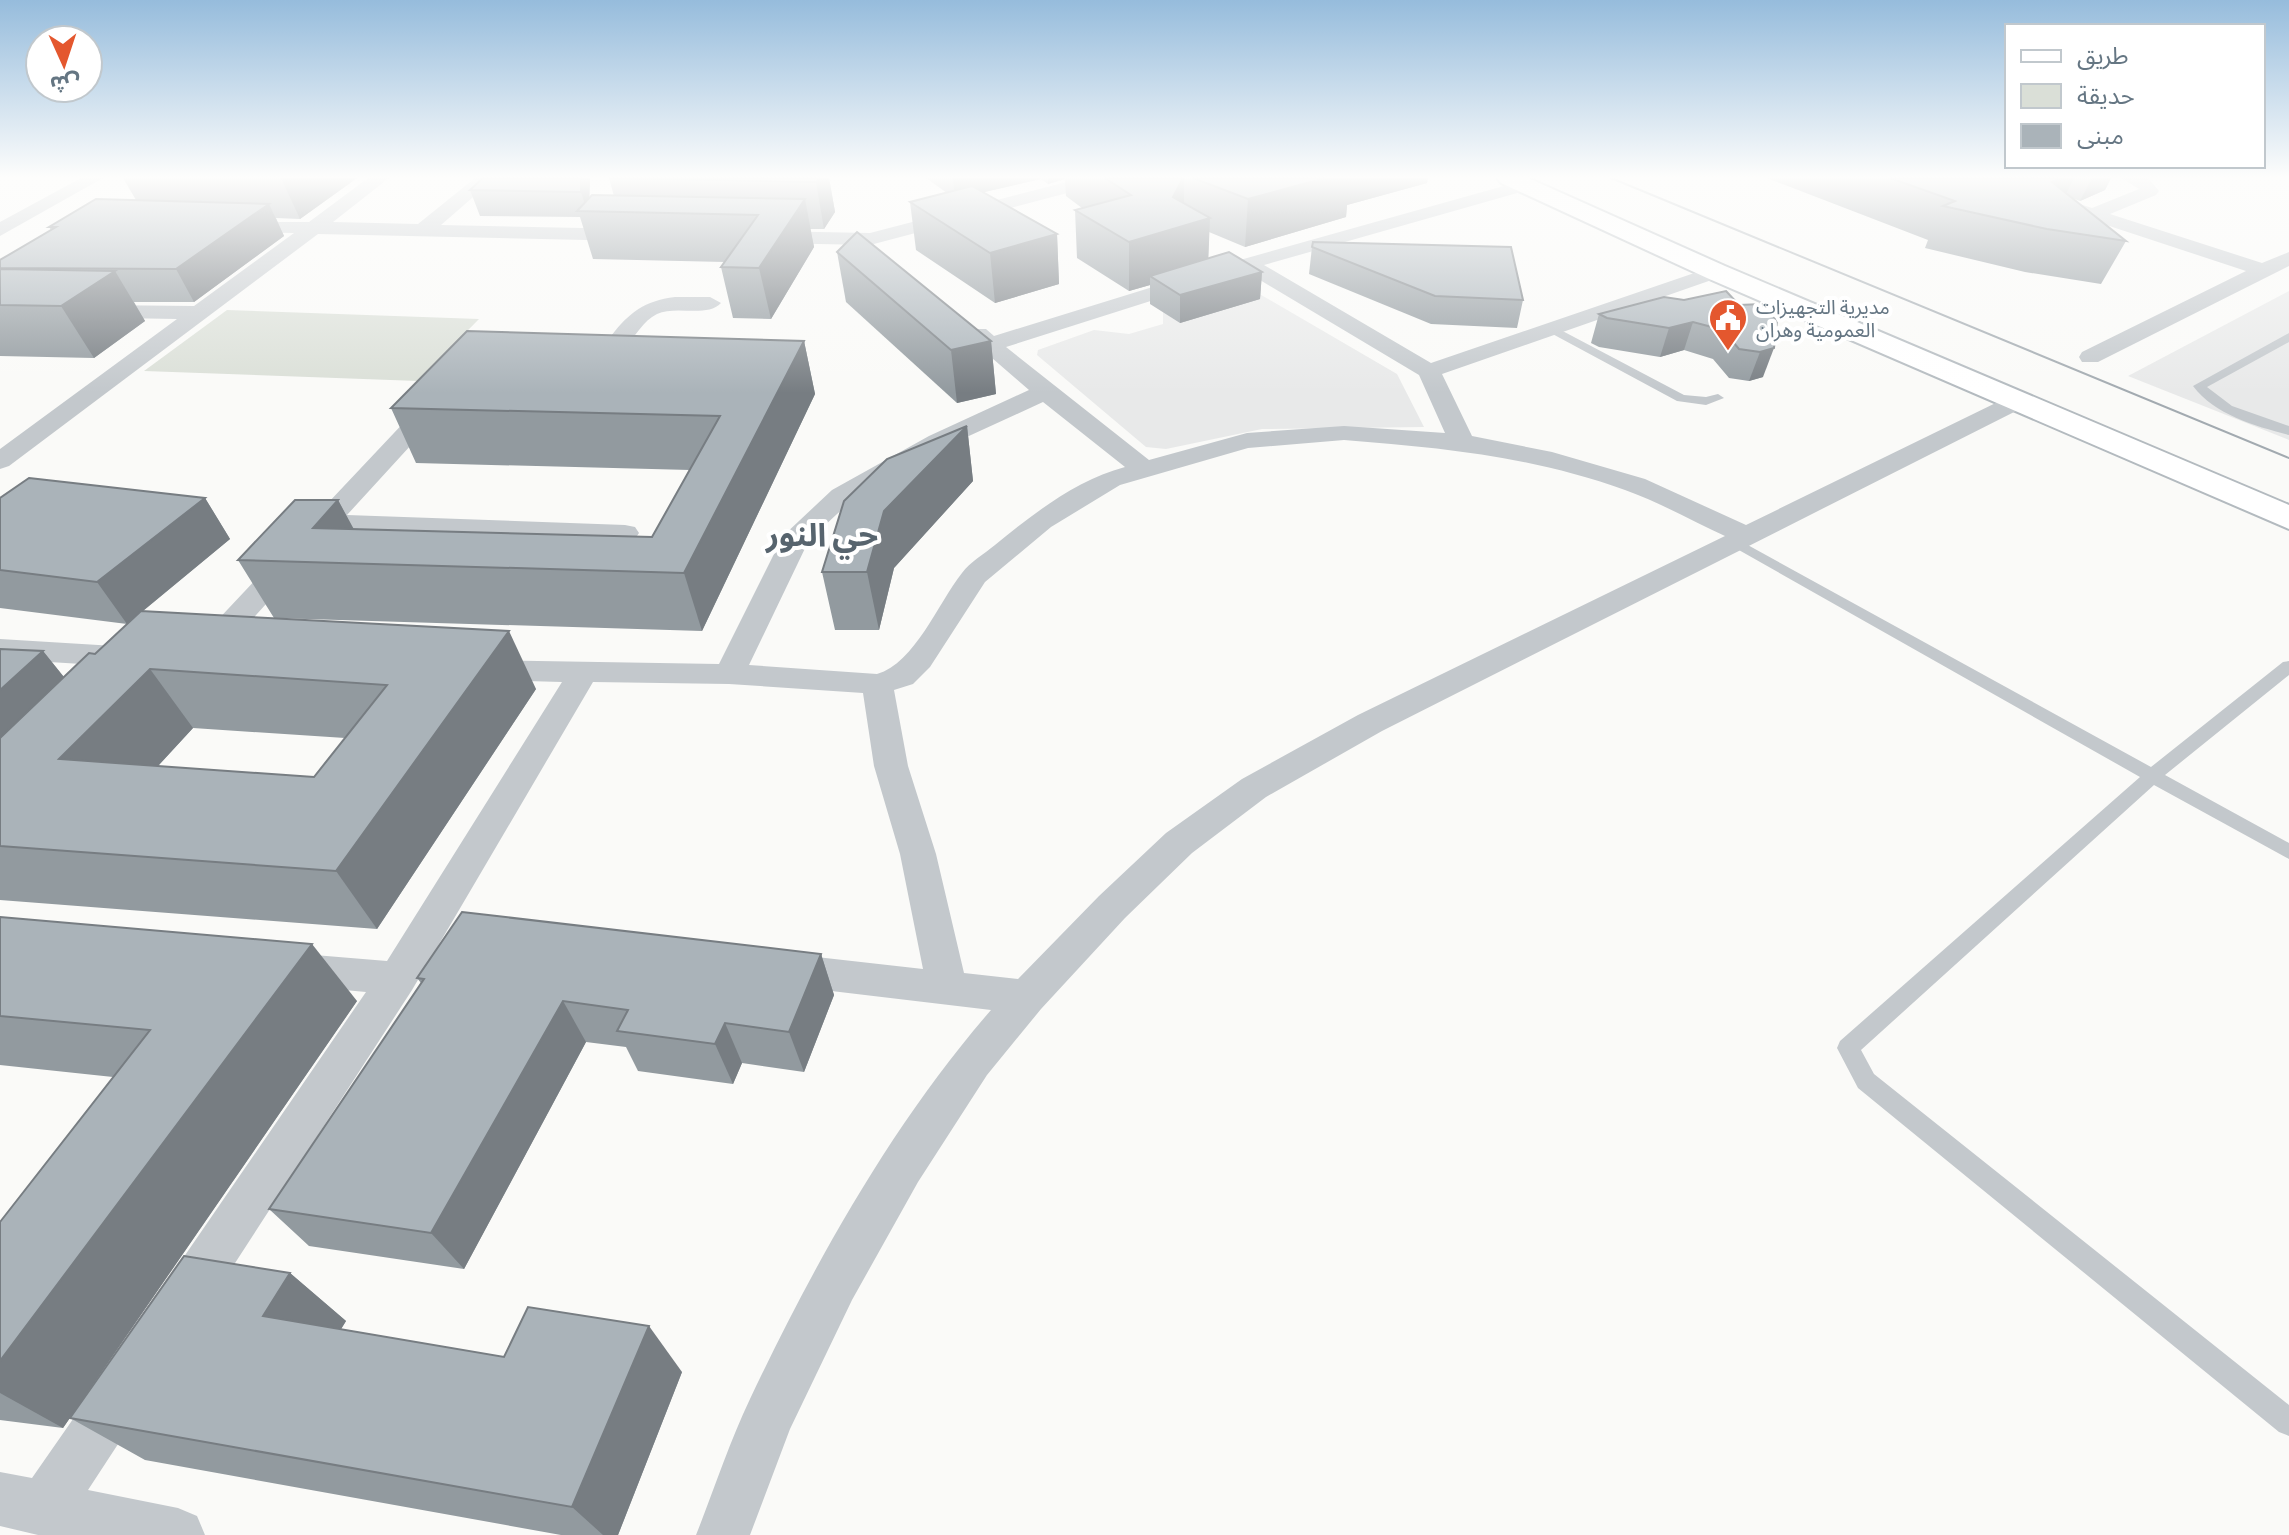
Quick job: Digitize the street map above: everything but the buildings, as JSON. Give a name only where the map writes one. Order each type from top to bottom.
[{"type":"main road","points":[[1667,250],[2289,518]]},
{"type":"street","points":[[0,461],[283,250]]},
{"type":"street","points":[[991,344],[1294,250]]},
{"type":"street","points":[[2201,250],[2262,270]]},
{"type":"street","points":[[2090,357],[2289,258]]},
{"type":"street","points":[[1247,264],[1429,371],[1462,442]]},
{"type":"street","points":[[1429,371],[1716,272]]},
{"type":"street","points":[[618,343],[642,314],[655,308],[671,304],[710,303]]},
{"type":"street","points":[[0,310],[199,313]]},
{"type":"street","points":[[959,320],[1145,470]]},
{"type":"street","points":[[557,344],[618,343],[645,352]]},
{"type":"street","points":[[231,661],[187,659],[326,522],[449,388]]},
{"type":"street","points":[[729,674],[797,536],[841,496],[938,441],[1045,392]]},
{"type":"street","points":[[723,1535],[768,1418],[835,1283],[902,1167],[972,1062],[1027,997],[1112,907],[1179,843],[1254,788],[1370,723],[2018,401]]},
{"type":"street","points":[[454,669],[582,674],[729,674],[877,684],[902,677],[919,660],[974,576],[1041,521],[1111,479],[1247,441],[1344,433],[1462,442],[1543,457],[1636,485],[1742,539]]},
{"type":"street","points":[[326,522],[625,533]]},
{"type":"street","points":[[0,649],[164,658],[131,691]]},
{"type":"street","points":[[167,1324],[398,978],[582,674]]},
{"type":"street","points":[[877,684],[891,766],[918,854],[947,988]]},
{"type":"street","points":[[428,928],[475,933]]},
{"type":"street","points":[[742,964],[1027,997]]},
{"type":"street","points":[[254,965],[398,978]]},
{"type":"street","points":[[141,1364],[22,1504],[178,1535]]},
{"type":"lane","points":[[1551,329],[1681,398],[1706,401],[1718,398]]},
{"type":"lane","points":[[2289,337],[2199,386],[2204,394],[2224,405],[2289,431]]},
{"type":"lane","points":[[1742,539],[2289,852]]},
{"type":"lane","points":[[2289,666],[2153,775],[1848,1048],[1866,1081],[2289,1422]]},
{"type":"shaded area","points":[[1244,285],[1397,374],[1424,427],[1262,429],[1166,449],[1146,447],[1037,355],[1038,350],[1094,330],[1129,334],[1163,324],[1163,310]]},
{"type":"shaded area","points":[[2289,291],[2289,440],[2128,376]]},
{"type":"green space","points":[[227,310],[479,319],[418,381],[144,371]]},
{"type":"tram line","points":[[1784,250],[2289,458]]},
{"type":"place","name":"مديرية التجهيزات العمومية وهران","points":[[1728,352]]},
{"type":"district","name":"حي النور","points":[[822,533]]}]
